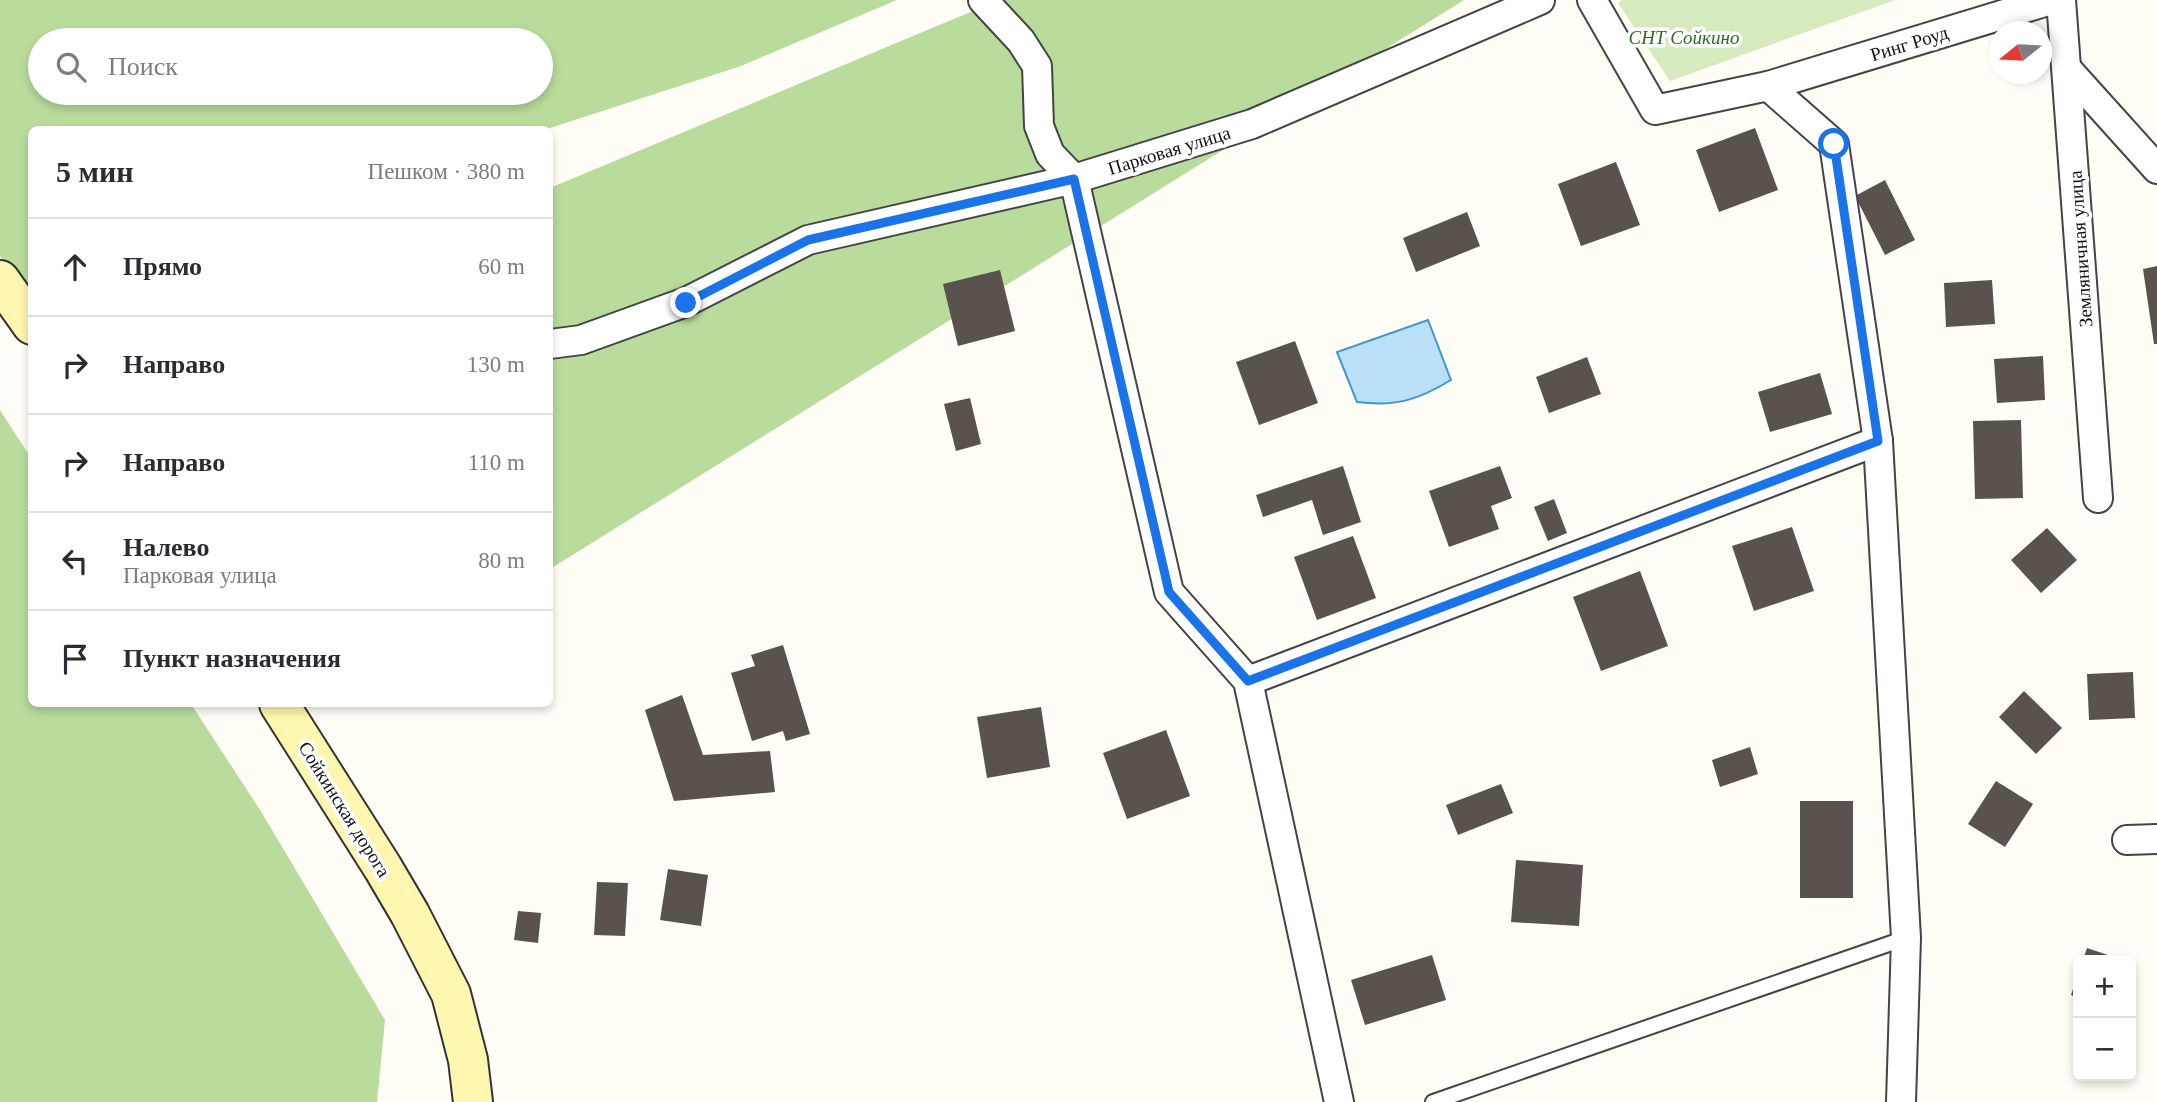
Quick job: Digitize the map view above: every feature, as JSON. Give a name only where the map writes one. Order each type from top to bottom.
[{"type":"main road","points":[[0,279],[28,319]]},
{"type":"main road","name":"Сойкинская дорога","points":[[281,707],[410,914],[451,994],[468,1060],[473,1102]]},
{"type":"street","points":[[983,0],[1021,41],[1037,66],[1039,127],[1050,154],[1074,179],[1169,592],[1248,681],[1339,1102]]},
{"type":"street","name":"Парковая улица","points":[[553,344],[581,340],[686,303],[808,240],[1074,179],[1252,124],[1540,0]]},
{"type":"street","name":"Ринг Роуд","points":[[1592,0],[1655,110],[1768,86],[2051,0]]},
{"type":"street","name":"Земляничная улица","points":[[2061,0],[2098,498]]},
{"type":"street","points":[[2067,69],[2157,169]]},
{"type":"street","points":[[1768,86],[1834,144],[1878,441],[1906,938],[1901,1102]]},
{"type":"street","points":[[1248,681],[1878,441]]},
{"type":"street","points":[[2127,840],[2157,839]]},
{"type":"lane","points":[[1433,1102],[1906,938]]},
{"type":"green space","points":[[0,0],[897,0],[741,66],[553,127],[28,126],[28,299],[0,256]]},
{"type":"green space","points":[[999,0],[1464,0],[553,567],[553,187]]},
{"type":"green space","name":"СНТ Сойкино","points":[[1622,0],[1895,0],[1670,81],[1618,3]]},
{"type":"green space","points":[[0,410],[28,453],[28,707],[193,707],[262,813],[385,1020],[377,1102],[0,1102]]},
{"type":"water","points":[[1428,320],[1451,380],[1428,393],[1395,403],[1357,402],[1337,352]]},
{"type":"building","points":[[1755,128],[1778,190],[1719,212],[1696,150]]},
{"type":"building","points":[[1616,162],[1640,225],[1581,246],[1558,184]]},
{"type":"building","points":[[1885,180],[1915,240],[1885,255],[1855,196]]},
{"type":"building","points":[[1467,212],[1480,246],[1416,272],[1403,238]]},
{"type":"building","points":[[2157,266],[2157,344],[2154,344],[2143,269]]},
{"type":"building","points":[[1000,270],[1015,331],[958,346],[943,284]]},
{"type":"building","points":[[1992,280],[1995,324],[1946,327],[1944,283]]},
{"type":"building","points":[[1295,341],[1318,403],[1259,425],[1236,362]]},
{"type":"building","points":[[2043,356],[2045,400],[1997,403],[1994,359]]},
{"type":"building","points":[[1587,357],[1601,394],[1549,413],[1536,377]]},
{"type":"building","points":[[1820,373],[1832,414],[1770,432],[1758,392]]},
{"type":"building","points":[[970,398],[981,444],[956,451],[944,404]]},
{"type":"building","points":[[2021,420],[2023,498],[1975,499],[1973,421]]},
{"type":"building","points":[[1343,466],[1361,522],[1323,535],[1312,500],[1263,517],[1256,495]]},
{"type":"building","points":[[1500,466],[1512,498],[1491,506],[1499,529],[1449,547],[1429,491]]},
{"type":"building","points":[[1554,499],[1567,533],[1548,541],[1534,507]]},
{"type":"building","points":[[1792,527],[1814,591],[1754,611],[1732,546]]},
{"type":"building","points":[[2047,528],[2077,560],[2041,593],[2011,560]]},
{"type":"building","points":[[1353,536],[1376,598],[1317,620],[1294,557]]},
{"type":"building","points":[[1640,571],[1668,646],[1601,671],[1573,597]]},
{"type":"building","points":[[783,645],[810,734],[786,741],[783,731],[752,741],[731,673],[755,666],[751,655]]},
{"type":"building","points":[[2133,672],[2135,718],[2089,720],[2087,674]]},
{"type":"building","points":[[2024,691],[2062,728],[2036,754],[1999,717]]},
{"type":"building","points":[[682,695],[703,755],[770,751],[775,792],[674,801],[645,710]]},
{"type":"building","points":[[1041,707],[1050,767],[987,778],[977,717]]},
{"type":"building","points":[[1166,730],[1190,796],[1127,819],[1103,753]]},
{"type":"building","points":[[1750,747],[1758,774],[1720,787],[1712,760]]},
{"type":"building","points":[[1996,781],[2033,804],[2005,847],[1968,824]]},
{"type":"building","points":[[1501,784],[1513,813],[1458,835],[1446,805]]},
{"type":"building","points":[[1800,801],[1853,801],[1853,898],[1800,898]]},
{"type":"building","points":[[1516,860],[1583,865],[1579,926],[1511,922]]},
{"type":"building","points":[[668,869],[708,875],[701,926],[660,920]]},
{"type":"building","points":[[597,882],[628,883],[625,936],[594,935]]},
{"type":"building","points":[[518,911],[541,913],[538,943],[514,940]]},
{"type":"building","points":[[2087,948],[2108,955],[2085,955]]},
{"type":"building","points":[[1432,955],[1446,1000],[1365,1025],[1351,980]]},
{"type":"route","points":[[686,303],[808,240],[1074,179],[1169,592],[1248,681],[1878,441],[1834,144]]}]
